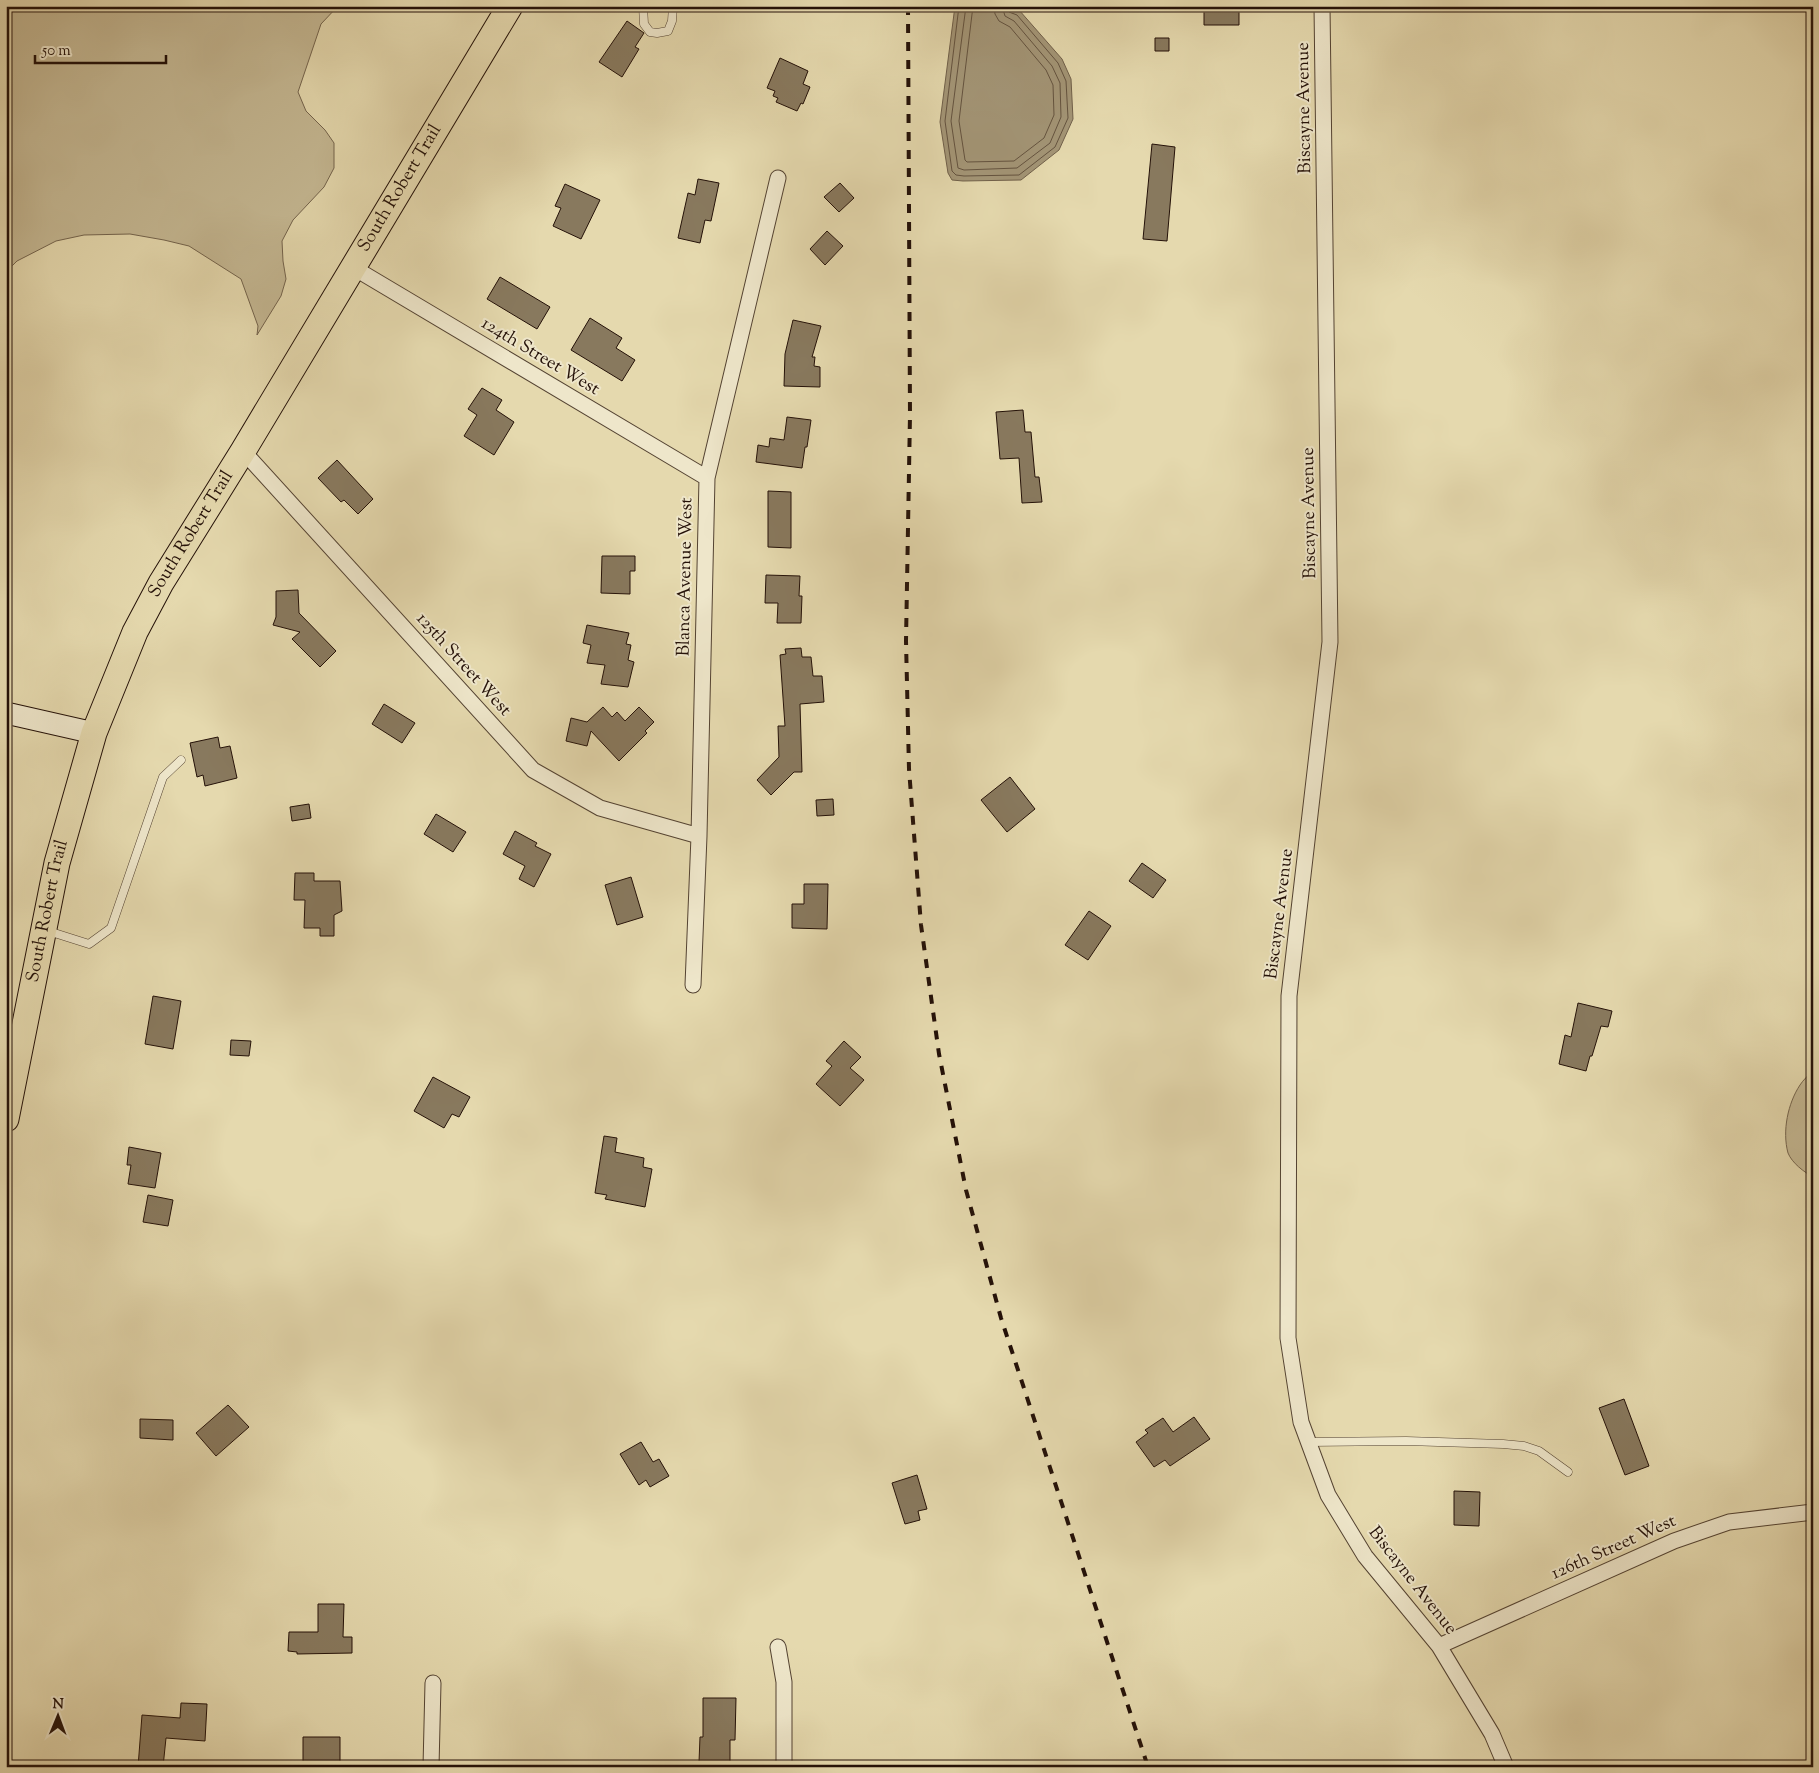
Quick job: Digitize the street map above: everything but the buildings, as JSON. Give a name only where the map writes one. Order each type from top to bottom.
[{"type":"main road","name":"South Robert Trail","points":[[6,1119],[57,863],[94,733],[135,632],[157,591],[354,268],[510,6]]},
{"type":"main road","points":[[6,712],[94,733]]},
{"type":"street","name":"Biscayne Avenue","points":[[1322,6],[1330,642],[1289,996],[1288,1338],[1301,1422],[1328,1495],[1365,1556],[1439,1646],[1492,1734],[1506,1767]]},
{"type":"street","name":"Blanca Avenue West","points":[[693,984],[700,836],[706,478],[778,178]]},
{"type":"street","name":"124th Street West","points":[[354,268],[706,478]]},
{"type":"street","name":"125th Street West","points":[[243,451],[533,770],[600,808],[700,836]]},
{"type":"street","name":"126th Street West","points":[[1439,1646],[1674,1541],[1729,1522],[1813,1512]]},
{"type":"street","points":[[778,1647],[784,1682],[784,1767]]},
{"type":"street","points":[[431,1767],[433,1683]]},
{"type":"lane","points":[[643,6],[644,24],[650,32],[657,33],[668,31],[672,21],[673,6]]},
{"type":"lane","points":[[43,930],[89,944],[111,928],[163,777],[181,760]]},
{"type":"lane","points":[[1308,1442],[1510,1444],[1539,1451],[1568,1472]]},
{"type":"shaded area","points":[[6,6],[338,6],[321,24],[298,92],[306,111],[325,130],[334,143],[334,168],[324,187],[293,220],[282,241],[286,279],[281,296],[257,335],[258,326],[241,279],[189,246],[130,234],[84,235],[56,241],[17,261],[6,272]]},
{"type":"shaded area","points":[[1813,1070],[1813,1177],[1799,1167],[1790,1157],[1786,1145],[1786,1127],[1792,1100],[1801,1083]]},
{"type":"water","points":[[955,6],[1003,6],[1019,10],[1062,59],[1071,79],[1073,119],[1059,150],[1021,180],[952,180],[948,173],[940,122]]},
{"type":"railway","points":[[908,6],[910,415],[906,641],[909,769],[921,925],[939,1054],[966,1190],[1001,1318],[1148,1767]]}]
